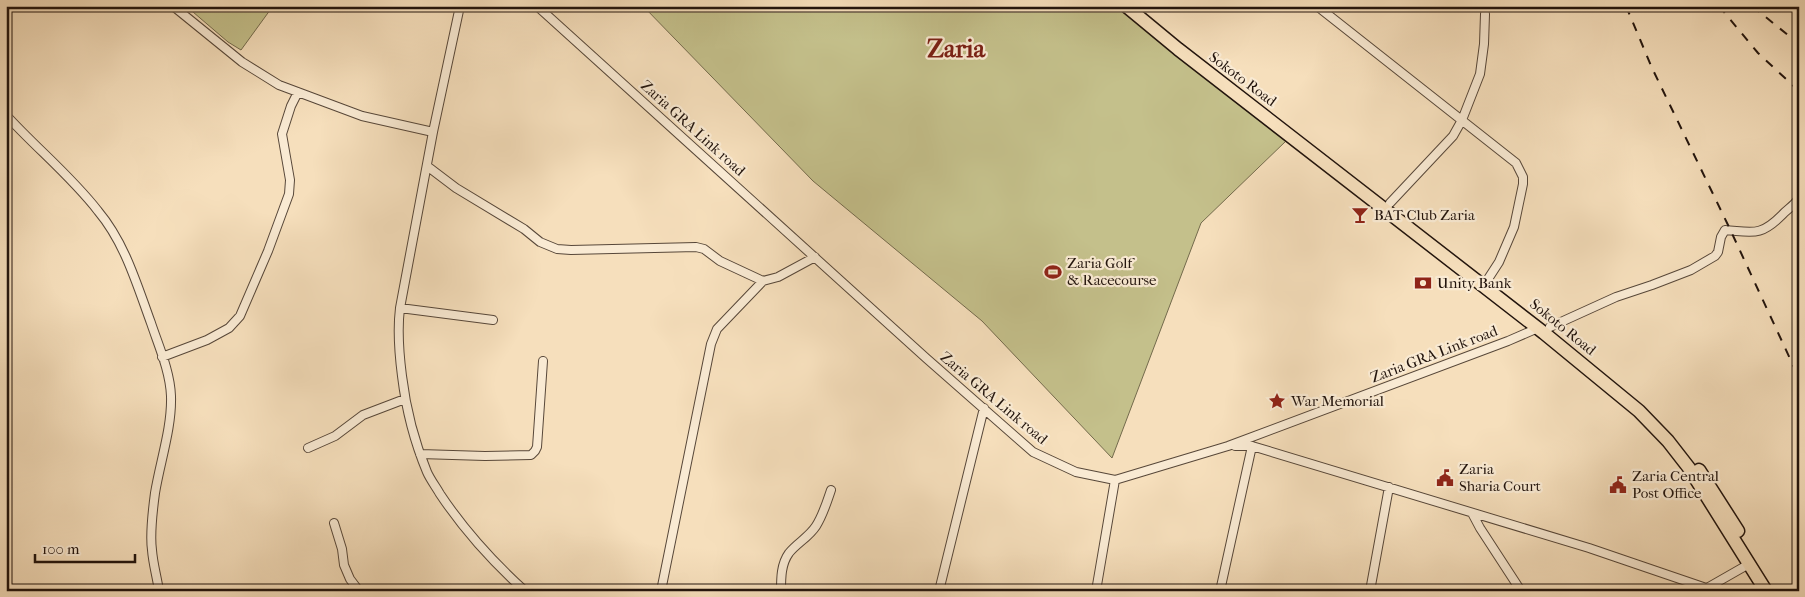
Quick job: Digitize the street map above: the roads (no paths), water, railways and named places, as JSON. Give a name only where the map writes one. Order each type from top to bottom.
[{"type":"main road","name":"Sokoto Road","points":[[1126,6],[1178,49],[1644,405],[1674,436],[1716,494],[1775,591]]},
{"type":"main road","name":"Sokoto Road","points":[[1138,6],[1183,44],[1488,279],[1655,426],[1689,468],[1766,591]]},
{"type":"street","points":[[173,6],[242,62],[279,84],[362,116],[433,132]]},
{"type":"street","points":[[460,6],[433,132],[400,308],[398,344],[405,399],[412,430],[427,473],[448,507],[484,552],[526,591]]},
{"type":"street","name":"Zaria GRA Link road","points":[[538,6],[926,358],[1033,452],[1076,472],[1115,480],[1228,446],[1508,341],[1616,297],[1690,270],[1715,256],[1725,230],[1746,233],[1758,232],[1768,228],[1795,204],[1799,198]]},
{"type":"street","points":[[1323,8],[1516,162],[1523,177],[1514,227],[1499,262],[1488,279]]},
{"type":"street","points":[[1390,204],[1453,136],[1462,120],[1480,74],[1486,14]]},
{"type":"street","points":[[162,357],[207,340],[229,328],[240,316],[268,251],[289,194],[290,180],[282,134],[291,106],[298,92]]},
{"type":"street","points":[[6,115],[99,211],[113,233],[124,253],[168,374],[171,396],[168,424],[155,494],[151,548],[159,591]]},
{"type":"street","points":[[427,166],[456,188],[524,229],[540,242],[557,249],[696,247],[704,249],[720,261],[763,281]]},
{"type":"street","points":[[661,591],[711,344],[717,329],[763,281],[778,277],[815,256]]},
{"type":"street","points":[[400,308],[494,320]]},
{"type":"street","points":[[420,454],[485,456],[533,454],[537,446],[543,361]]},
{"type":"street","points":[[308,448],[335,436],[363,415],[405,399]]},
{"type":"street","points":[[939,591],[984,408]]},
{"type":"street","points":[[1228,446],[1252,446],[1389,486],[1589,548],[1711,589],[1749,564]]},
{"type":"street","points":[[1220,591],[1252,446]]},
{"type":"street","points":[[1096,591],[1115,480]]},
{"type":"street","points":[[1370,591],[1389,486]]},
{"type":"street","points":[[781,591],[782,570],[789,553],[816,526],[831,490]]},
{"type":"street","points":[[1472,513],[1521,591]]},
{"type":"street","points":[[334,523],[342,549],[344,565],[350,579],[359,591]]},
{"type":"railway","points":[[1626,6],[1652,68],[1799,378]]},
{"type":"railway","points":[[1719,6],[1758,53],[1799,91]]},
{"type":"railway","points":[[1752,6],[1799,44]]},
{"type":"place","name":"BAT Club Zaria","points":[[1360,215]]},
{"type":"place","name":"Zaria Golf & Racecourse","points":[[1053,272]]},
{"type":"place","name":"Unity Bank","points":[[1423,283]]},
{"type":"place","name":"War Memorial","points":[[1277,401]]},
{"type":"place","name":"Zaria Sharia Court","points":[[1445,478]]},
{"type":"place","name":"Zaria Central Post Office","points":[[1618,485]]},
{"type":"district","name":"Zaria","points":[[956,48]]}]
